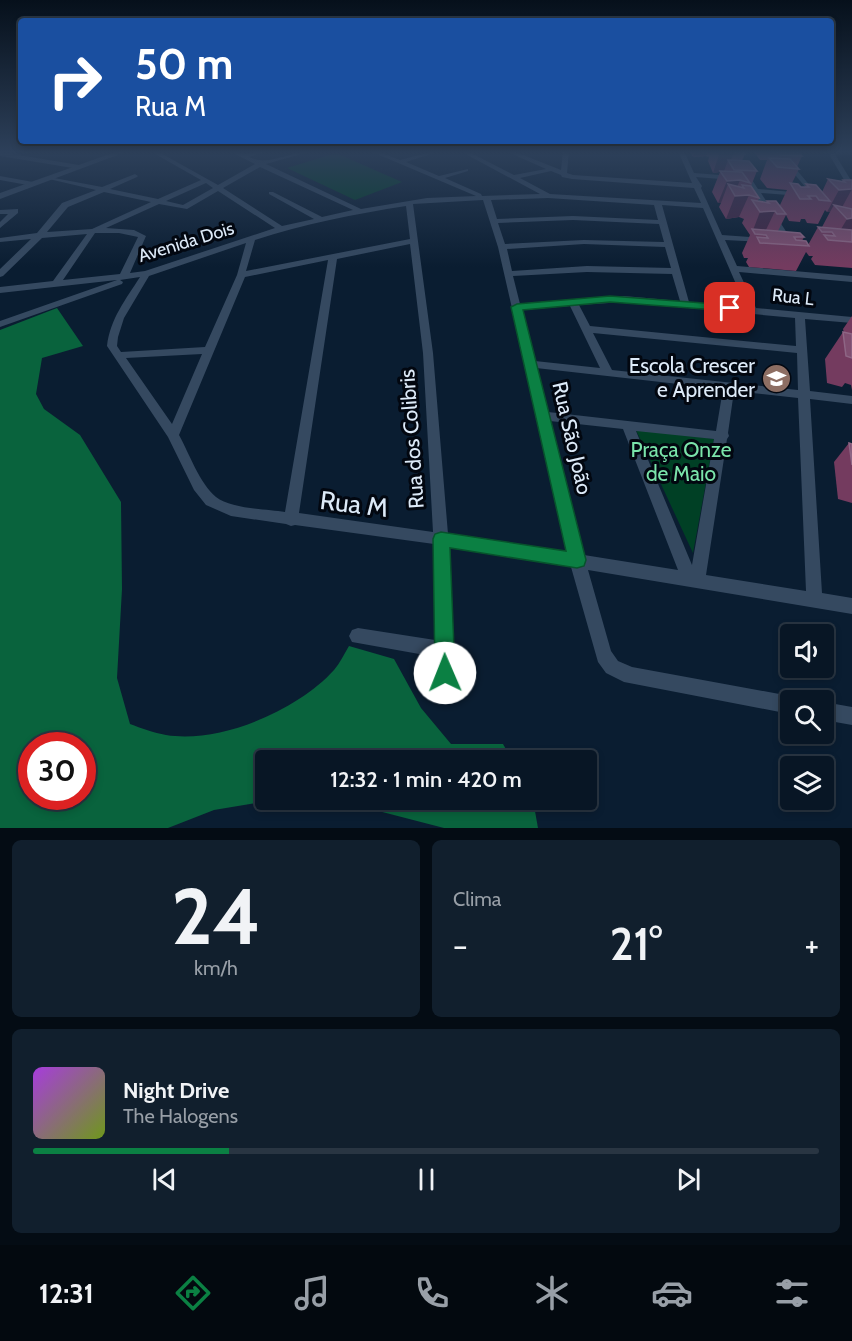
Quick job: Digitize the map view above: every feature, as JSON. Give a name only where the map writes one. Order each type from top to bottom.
[{"type":"street","points":[[0,196],[17,190]]},
{"type":"street","points":[[0,274],[39,236],[61,207],[100,190]]},
{"type":"street","points":[[104,190],[177,207],[187,206],[217,190]]},
{"type":"street","points":[[56,284],[93,231],[184,190]]},
{"type":"street","points":[[222,190],[281,229]]},
{"type":"street","points":[[316,190],[360,210]]},
{"type":"street","points":[[468,190],[486,197]]},
{"type":"street","points":[[537,190],[548,196]]},
{"type":"street","points":[[700,190],[752,310]]},
{"type":"street","points":[[810,190],[814,194]]},
{"type":"street","points":[[757,191],[824,195]]},
{"type":"street","points":[[757,191],[789,242]]},
{"type":"street","points":[[271,192],[321,220]]},
{"type":"street","name":"Avenida Dois","points":[[0,290],[146,274],[281,229],[360,210],[409,202],[447,198],[548,196],[707,206]]},
{"type":"street","name":"Rua São João","points":[[486,197],[502,247],[577,560],[604,656],[612,667],[630,676],[780,703]]},
{"type":"street","name":"Rua dos Colibris","points":[[409,202],[428,353],[441,539],[445,673]]},
{"type":"street","points":[[657,202],[685,304]]},
{"type":"street","points":[[0,212],[15,211],[0,226]]},
{"type":"street","points":[[495,221],[573,218],[662,222]]},
{"type":"street","points":[[0,240],[93,231],[141,232],[142,236],[124,276]]},
{"type":"street","points":[[722,237],[800,243]]},
{"type":"street","points":[[172,435],[241,275],[251,239]]},
{"type":"street","points":[[241,275],[414,241]]},
{"type":"street","points":[[502,247],[584,242],[668,245]]},
{"type":"street","points":[[291,520],[333,257]]},
{"type":"street","points":[[507,274],[587,269],[676,271]]},
{"type":"street","points":[[736,269],[852,279]]},
{"type":"street","points":[[0,324],[146,274]]},
{"type":"street","points":[[146,274],[112,336],[112,346],[172,435]]},
{"type":"street","name":"Rua L","points":[[517,307],[624,299],[852,320]]},
{"type":"street","points":[[573,302],[588,328],[607,372]]},
{"type":"street","points":[[800,315],[806,395],[814,599]]},
{"type":"street","points":[[588,328],[803,350]]},
{"type":"street","points":[[117,355],[210,350]]},
{"type":"street","points":[[531,364],[852,400]]},
{"type":"street","points":[[693,579],[723,436],[729,387]]},
{"type":"street","points":[[544,416],[723,436]]},
{"type":"street","points":[[627,424],[693,579]]},
{"type":"street","name":"Rua M","points":[[172,435],[199,486],[211,501],[231,510],[577,560],[852,606]]},
{"type":"street","points":[[358,636],[444,650]]},
{"type":"street","points":[[834,713],[852,717]]},
{"type":"green space","points":[[333,190],[382,190],[355,200]]},
{"type":"green space","points":[[57,308],[83,346],[42,358],[36,394],[44,409],[80,435],[121,502],[122,589],[117,678],[130,724],[161,734],[187,736],[210,734],[257,721],[279,711],[319,685],[336,667],[349,646],[394,659],[421,708],[451,744],[503,744],[506,750],[255,750],[255,803],[214,810],[168,828],[0,828],[0,330]]},
{"type":"green space","name":"Praça Onze de Maio","points":[[635,428],[714,439],[693,553]]},
{"type":"green space","points":[[375,810],[535,810],[538,828],[444,828]]},
{"type":"building","points":[[731,190],[753,190],[759,198],[749,195],[735,196]]},
{"type":"building","points":[[794,190],[820,190],[830,201],[819,200],[816,196],[808,196],[811,199],[800,199]]},
{"type":"building","points":[[752,200],[769,203],[767,201],[776,201],[786,214],[777,214],[775,211],[760,212]]},
{"type":"building","points":[[834,205],[852,209],[852,218],[847,219]]},
{"type":"building","points":[[818,227],[852,230],[852,242],[828,240],[824,235],[835,236],[832,232],[822,232]]},
{"type":"building","points":[[752,229],[800,233],[804,237],[794,237],[796,240],[806,241],[809,246],[760,243],[757,237],[768,238],[766,235],[755,234]]},
{"type":"building","points":[[843,332],[852,334],[852,358],[846,356]]},
{"type":"building","points":[[849,443],[852,444],[852,465]]},
{"type":"place","name":"Escola Crescer e Aprender","points":[[776,378]]},
{"type":"route","points":[[445,673],[441,539],[577,560],[517,307],[610,299],[730,308]]}]
